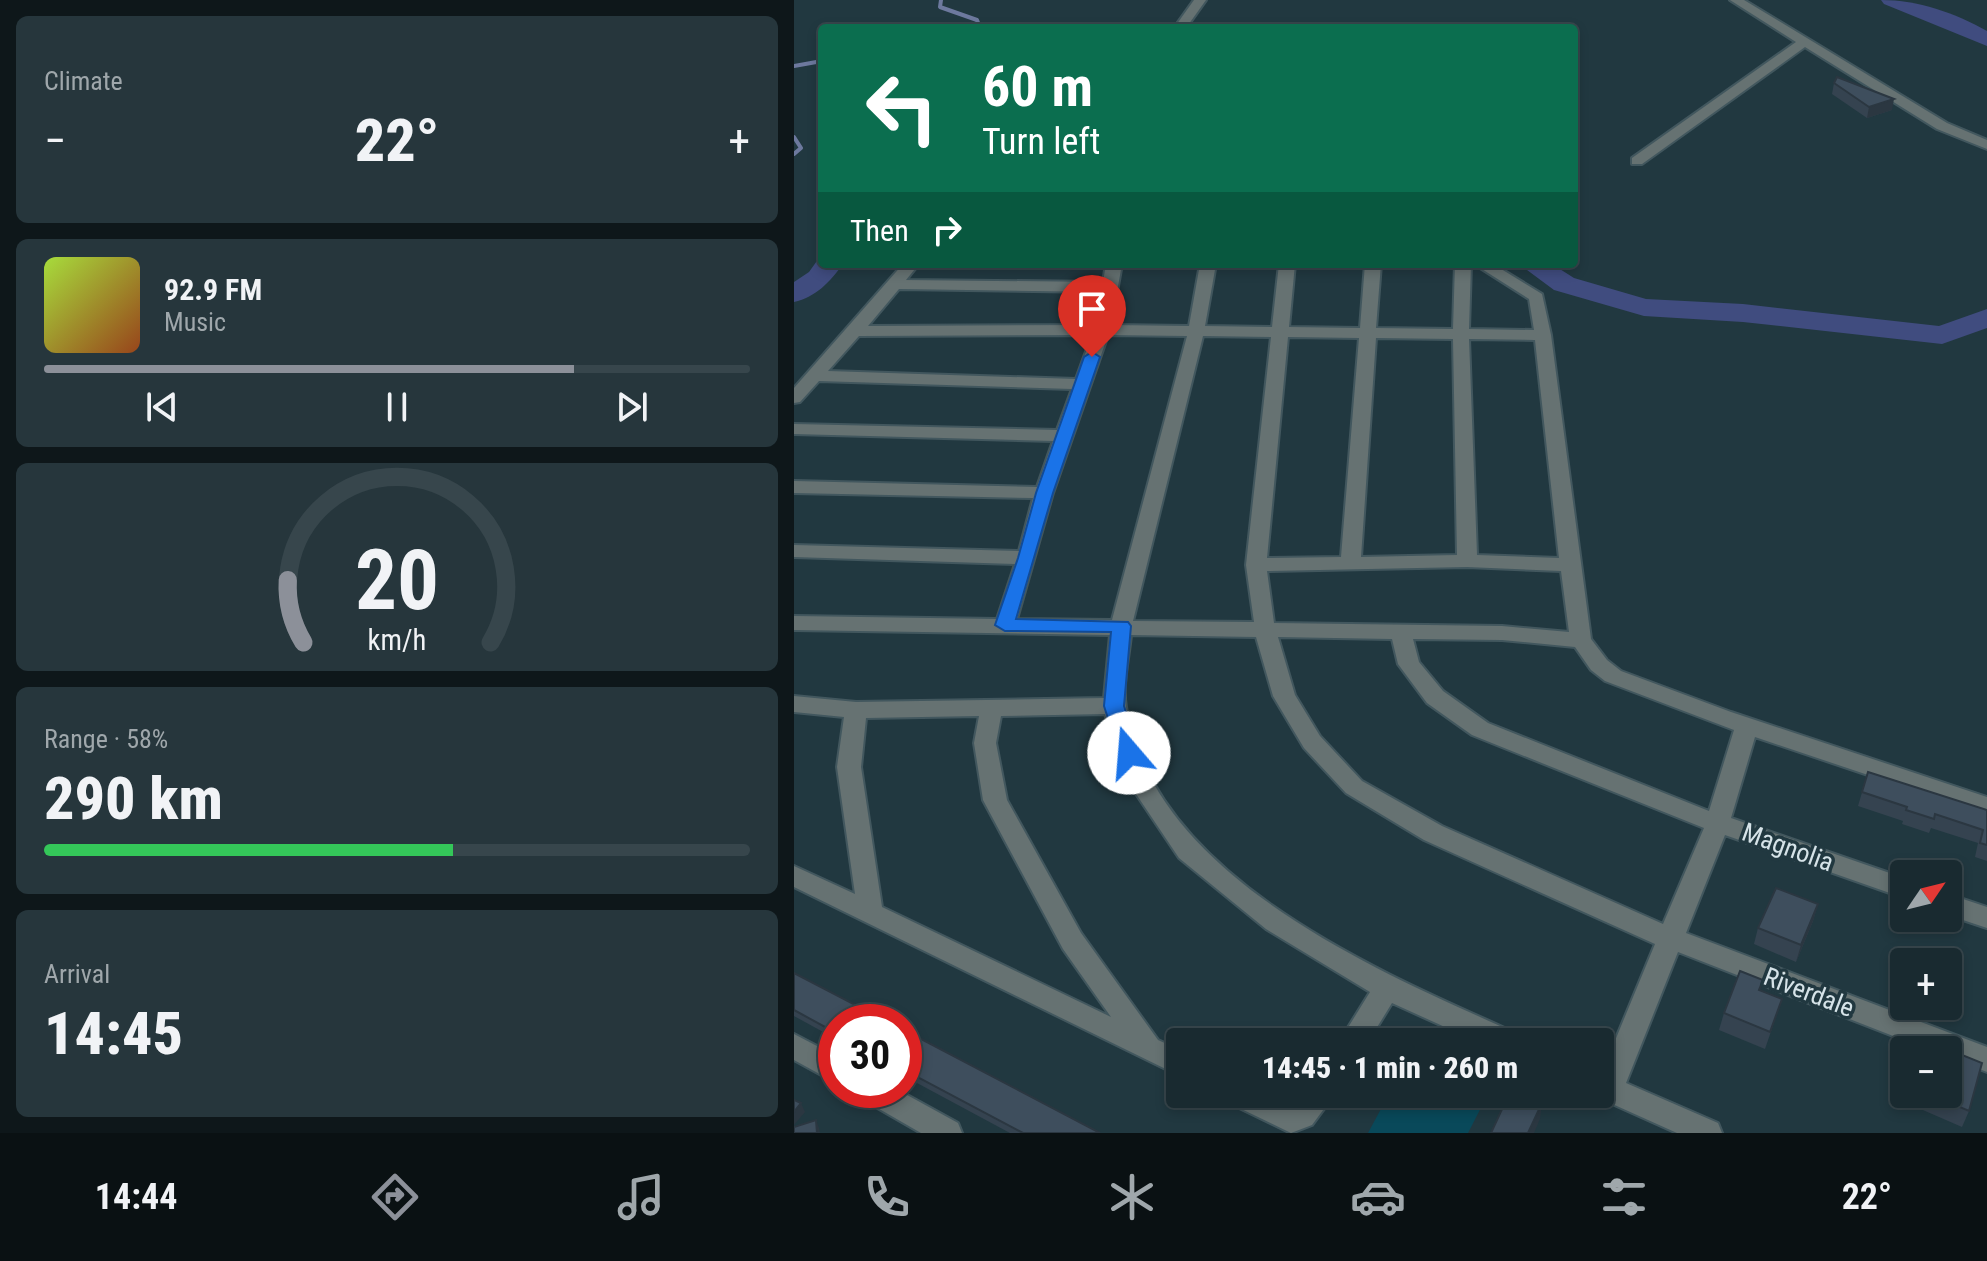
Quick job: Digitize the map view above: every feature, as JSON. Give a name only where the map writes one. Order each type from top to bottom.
[{"type":"street","points":[[1183,24],[1200,0]]},
{"type":"street","points":[[1736,0],[1942,126],[1987,145]]},
{"type":"street","points":[[1637,161],[1804,42]]},
{"type":"street","points":[[794,398],[907,268]]},
{"type":"street","points":[[1005,625],[1044,493],[1102,330],[1113,268]]},
{"type":"street","points":[[1207,268],[1196,333],[1121,626],[1114,706],[1136,776],[1188,851],[1275,922],[1387,988],[1475,1028]]},
{"type":"street","name":"Riverdale","points":[[1287,268],[1256,565],[1265,630],[1284,696],[1312,742],[1354,787],[1433,833],[1631,923],[1987,1060]]},
{"type":"street","points":[[1351,561],[1373,268]]},
{"type":"street","points":[[1463,268],[1461,336],[1467,561]]},
{"type":"street","points":[[1489,268],[1536,297],[1581,640],[1599,665],[1613,676],[1747,726],[1987,806]]},
{"type":"street","points":[[893,284],[1110,287]]},
{"type":"street","points":[[855,331],[1102,330],[1543,335]]},
{"type":"street","points":[[814,376],[1082,384]]},
{"type":"street","points":[[794,429],[1063,436]]},
{"type":"street","points":[[794,487],[1044,493]]},
{"type":"street","points":[[794,551],[1027,558]]},
{"type":"street","points":[[1256,565],[1467,561],[1570,565]]},
{"type":"street","points":[[794,623],[1502,633],[1581,640]]},
{"type":"street","name":"Magnolia","points":[[1401,633],[1409,664],[1435,697],[1480,729],[1671,807],[1890,883]]},
{"type":"street","points":[[794,704],[856,710],[1114,706]]},
{"type":"street","points":[[991,709],[985,743],[995,800],[1072,941],[1149,1048]]},
{"type":"street","points":[[856,710],[849,767],[870,912]]},
{"type":"street","points":[[1614,1083],[1718,822],[1747,726]]},
{"type":"street","points":[[794,876],[1166,1057]]},
{"type":"street","points":[[1962,909],[1987,918]]},
{"type":"street","points":[[1362,1028],[1387,988]]},
{"type":"street","points":[[794,1046],[818,1060]]},
{"type":"street","points":[[1614,1092],[1708,1133]]},
{"type":"street","points":[[904,1108],[948,1133]]},
{"type":"street","points":[[1266,1108],[1290,1120],[1302,1116],[1309,1108]]},
{"type":"shaded area","points":[[1381,1108],[1481,1108],[1468,1133],[1368,1133]]},
{"type":"building","points":[[1837,77],[1894,99],[1869,107],[1834,83]]},
{"type":"building","points":[[1868,772],[1987,810],[1987,845],[1980,843],[1983,830],[1935,814],[1934,819],[1862,792]]},
{"type":"building","points":[[1776,888],[1818,904],[1801,945],[1758,928]]},
{"type":"building","points":[[1740,971],[1763,980],[1759,990],[1782,999],[1770,1032],[1724,1013]]},
{"type":"building","points":[[794,973],[853,1004],[818,1004],[818,1023],[794,1010]]},
{"type":"building","points":[[922,1039],[1100,1133],[1023,1133],[922,1080]]},
{"type":"building","points":[[1962,1055],[1982,1063],[1969,1111],[1962,1108]]},
{"type":"building","points":[[794,1100],[801,1103],[794,1112]]},
{"type":"building","points":[[1503,1108],[1540,1108],[1528,1133],[1491,1133]]},
{"type":"building","points":[[816,1120],[817,1133],[794,1133],[794,1127]]},
{"type":"waterway","points":[[941,0],[940,7],[977,20],[978,24]]},
{"type":"waterway","points":[[1891,0],[1987,40]]},
{"type":"waterway","points":[[794,66],[818,62]]},
{"type":"waterway","points":[[794,137],[801,148],[794,154]]},
{"type":"waterway","points":[[794,294],[819,278],[826,268]]},
{"type":"waterway","points":[[1539,268],[1564,284],[1644,307],[1743,313],[1942,335],[1987,318]]},
{"type":"route","points":[[1092,357],[1044,493],[1005,625],[1121,626],[1114,706],[1129,753]]}]
